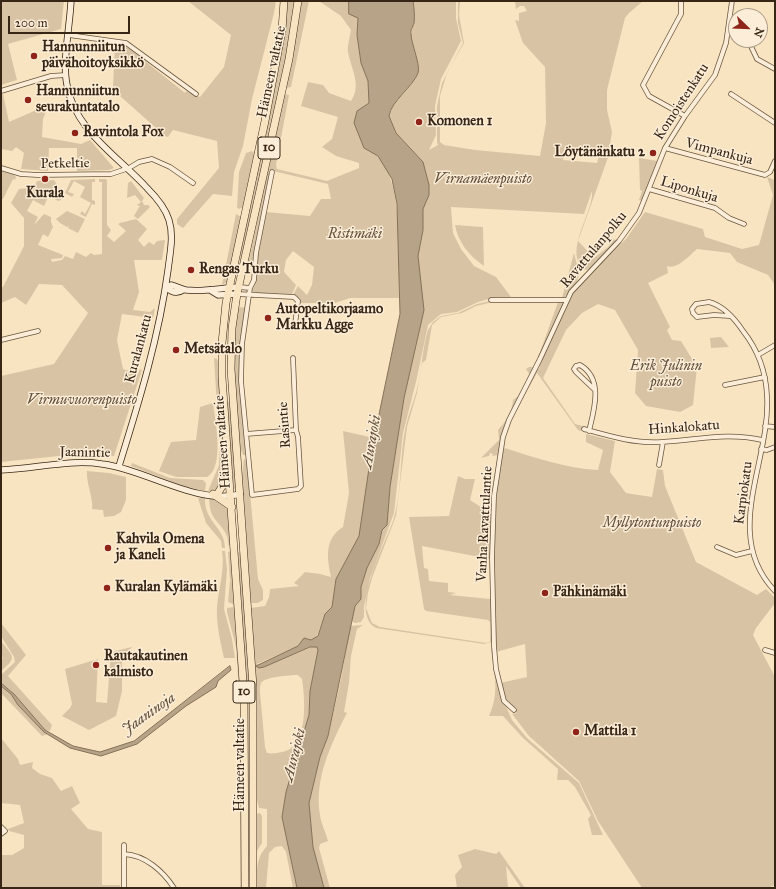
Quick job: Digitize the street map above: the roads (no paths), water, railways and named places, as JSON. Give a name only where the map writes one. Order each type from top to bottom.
[{"type":"highway","name":"Hämeen valtatie","points":[[245,888],[244,696],[222,347],[228,291],[265,121],[282,30],[284,1]]},
{"type":"highway","name":"Hämeen valtatie","points":[[253,888],[253,687],[231,369],[232,328],[238,290],[289,58],[298,1]]},
{"type":"highway","points":[[230,475],[215,494],[232,507]]},
{"type":"street","name":"Kuralankatu","points":[[72,1],[66,75],[68,93],[80,120],[90,132],[129,168],[156,198],[168,218],[172,239],[166,286],[158,329],[119,466]]},
{"type":"street","points":[[681,1],[682,14],[643,85],[648,96],[685,116]]},
{"type":"street","name":"Komoistenkatu","points":[[649,189],[665,148],[685,116],[715,76],[728,29]]},
{"type":"street","points":[[69,36],[126,43],[196,94]]},
{"type":"street","points":[[752,48],[757,59],[775,69]]},
{"type":"street","points":[[1,91],[51,76],[66,75]]},
{"type":"street","points":[[731,94],[775,123]]},
{"type":"street","name":"Vimpankuja","points":[[665,148],[756,173],[768,174],[775,161]]},
{"type":"street","name":"Petkeltie","points":[[1,168],[21,174],[38,176],[111,174],[129,168],[139,162],[152,159],[170,166],[193,183]]},
{"type":"street","points":[[272,172],[256,253],[254,280],[250,288],[244,330],[241,380],[246,434],[296,430]]},
{"type":"street","name":"Liponkuja","points":[[649,189],[715,208],[729,218],[744,224]]},
{"type":"street","name":"Ravattulanpolku","points":[[491,300],[567,300],[582,278],[622,237],[640,210],[649,189]]},
{"type":"street","points":[[166,286],[171,285],[183,290],[210,290],[215,294],[250,288]]},
{"type":"street","points":[[238,290],[250,295],[291,296],[296,298],[298,301],[298,311],[295,325]]},
{"type":"street","name":"Vanha Ravattulantie","points":[[514,710],[504,701],[496,669],[494,646],[492,558],[495,484],[501,446],[506,428],[567,300]]},
{"type":"street","name":"Karpiokatu","points":[[730,316],[714,315],[697,317],[693,313],[692,309],[696,304],[709,302],[719,306],[730,316],[746,335],[758,355],[767,395],[765,426],[750,515],[749,534],[752,551],[762,574],[775,592]]},
{"type":"street","points":[[1,340],[38,331]]},
{"type":"street","points":[[758,355],[775,345]]},
{"type":"street","name":"Rasintie","points":[[246,434],[252,495],[298,489],[302,484],[298,437],[296,430],[293,358]]},
{"type":"street","points":[[589,431],[596,403],[595,390],[594,382],[589,373],[582,367],[576,366],[574,369],[576,372],[595,390]]},
{"type":"street","points":[[725,385],[764,378]]},
{"type":"street","points":[[765,426],[775,427]]},
{"type":"street","name":"Hinkalokatu","points":[[584,429],[634,441],[663,442],[731,435],[762,440]]},
{"type":"street","points":[[659,465],[663,442]]},
{"type":"street","points":[[761,449],[767,450],[775,447]]},
{"type":"street","name":"Jaanintie","points":[[1,470],[67,463],[93,462],[119,466],[186,490],[215,494],[240,494]]},
{"type":"street","points":[[717,547],[736,555],[752,551]]},
{"type":"street","points":[[765,650],[775,654]]},
{"type":"street","points":[[1,827],[6,831],[1,834]]},
{"type":"street","points":[[124,845],[124,888]]},
{"type":"street","points":[[124,854],[136,856],[154,866],[164,874],[174,888]]},
{"type":"place","name":"Hannunniitun päivähoitoyksikkö","points":[[34,56]]},
{"type":"place","name":"Hannunniitun seurakuntatalo","points":[[28,100]]},
{"type":"place","name":"Komonen 1","points":[[419,122]]},
{"type":"place","name":"Ravintola Fox","points":[[75,133]]},
{"type":"place","name":"Löytänänkatu 2","points":[[653,153]]},
{"type":"place","name":"Kurala","points":[[45,179]]},
{"type":"place","name":"Rengas Turku","points":[[191,270]]},
{"type":"place","name":"Autopeltikorjaamo Markku Agge","points":[[268,318]]},
{"type":"place","name":"Metsätalo","points":[[176,350]]},
{"type":"place","name":"Kahvila Omena ja Kaneli","points":[[108,548]]},
{"type":"place","name":"Kuralan Kylämäki","points":[[107,588]]},
{"type":"place","name":"Pähkinämäki","points":[[545,593]]},
{"type":"place","name":"Rautakautinen kalmisto","points":[[96,665]]},
{"type":"place","name":"Mattila 1","points":[[576,732]]},
{"type":"park label","name":"Virnamäenpuisto","points":[[483,180]]},
{"type":"park label","name":"Ristimäki","points":[[355,235]]},
{"type":"park label","name":"Erik Julinin puisto","points":[[666,376]]},
{"type":"park label","name":"Virmuvuorenpuisto","points":[[82,401]]},
{"type":"park label","name":"Myllytontunpuisto","points":[[652,524]]},
{"type":"water label","name":"Aurajoki","points":[[372,442]]},
{"type":"water label","name":"Jaaninoja","points":[[149,714]]},
{"type":"water label","name":"Aurajoki","points":[[295,755]]}]
